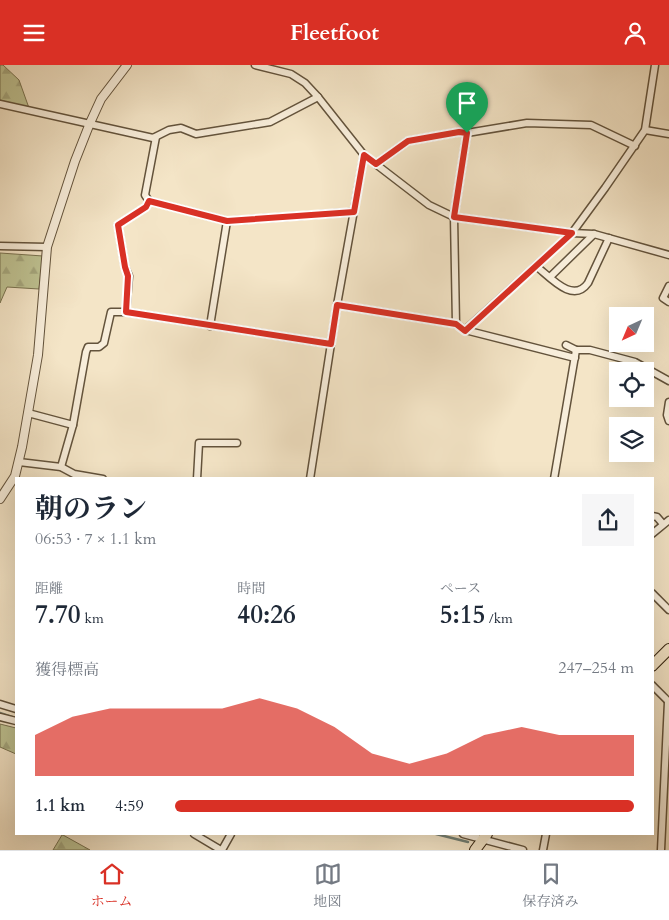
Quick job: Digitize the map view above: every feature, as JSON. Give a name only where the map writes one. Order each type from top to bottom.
[{"type":"main road","points":[[654,664],[669,649]]},
{"type":"main road","points":[[474,850],[485,837]]},
{"type":"street","points":[[0,499],[15,475],[19,462],[38,355],[48,247],[75,161],[90,123],[101,99],[127,65]]},
{"type":"street","points":[[260,65],[291,74],[305,83],[364,155],[429,205],[454,217],[572,233],[594,234],[669,255]]},
{"type":"street","points":[[465,331],[572,233],[635,146],[645,130],[655,65]]},
{"type":"street","points":[[0,104],[153,138],[169,130],[181,128],[196,134],[270,121],[318,97]]},
{"type":"street","points":[[376,164],[408,141],[527,123],[591,125],[635,146]]},
{"type":"street","points":[[645,130],[669,134]]},
{"type":"street","points":[[456,324],[454,217],[467,133]]},
{"type":"street","points":[[156,137],[145,195],[149,201],[227,221],[354,212]]},
{"type":"street","points":[[310,477],[337,305],[364,155]]},
{"type":"street","points":[[126,312],[128,276],[118,225],[146,207],[149,201]]},
{"type":"street","points":[[210,326],[227,221]]},
{"type":"street","points":[[550,277],[594,234]]},
{"type":"street","points":[[536,266],[570,291],[578,292],[584,289],[588,283],[609,238]]},
{"type":"street","points":[[0,246],[48,247]]},
{"type":"street","points":[[669,286],[664,298],[669,302]]},
{"type":"street","points":[[337,305],[456,324],[465,331],[575,359]]},
{"type":"street","points":[[61,467],[74,425],[88,347],[99,347],[104,343],[111,312],[126,312],[331,344]]},
{"type":"street","points":[[566,345],[576,350],[590,350],[635,362],[669,381]]},
{"type":"street","points":[[554,477],[576,350]]},
{"type":"street","points":[[669,402],[667,415],[669,421]]},
{"type":"street","points":[[28,413],[74,425]]},
{"type":"street","points":[[197,477],[199,443],[237,443]]},
{"type":"street","points":[[19,462],[61,467],[74,476]]},
{"type":"street","points":[[654,516],[663,524]]},
{"type":"street","points":[[654,532],[669,520]]},
{"type":"street","points":[[654,595],[669,609]]},
{"type":"street","points":[[654,687],[669,702],[661,850]]},
{"type":"street","points":[[0,704],[15,709]]},
{"type":"street","points":[[0,717],[15,722]]},
{"type":"street","points":[[196,835],[222,850],[230,835]]},
{"type":"street","points":[[470,835],[485,837],[523,850]]},
{"type":"street","points":[[543,850],[546,835]]},
{"type":"green space","points":[[0,65],[3,65],[19,80],[29,108],[0,100]]},
{"type":"green space","points":[[0,253],[43,256],[39,289],[7,287],[0,303]]},
{"type":"green space","points":[[0,724],[15,728],[15,754],[0,747]]},
{"type":"green space","points":[[63,835],[90,850],[53,850]]},
{"type":"waterway","points":[[0,713],[15,718]]},
{"type":"waterway","points":[[440,835],[468,842]]},
{"type":"route","points":[[459,132],[467,133],[454,217],[572,233],[465,331],[456,324],[337,305],[331,344],[126,312],[128,276],[118,225],[146,207],[149,201],[227,221],[354,212],[364,155],[376,164],[408,141],[459,132]]}]
